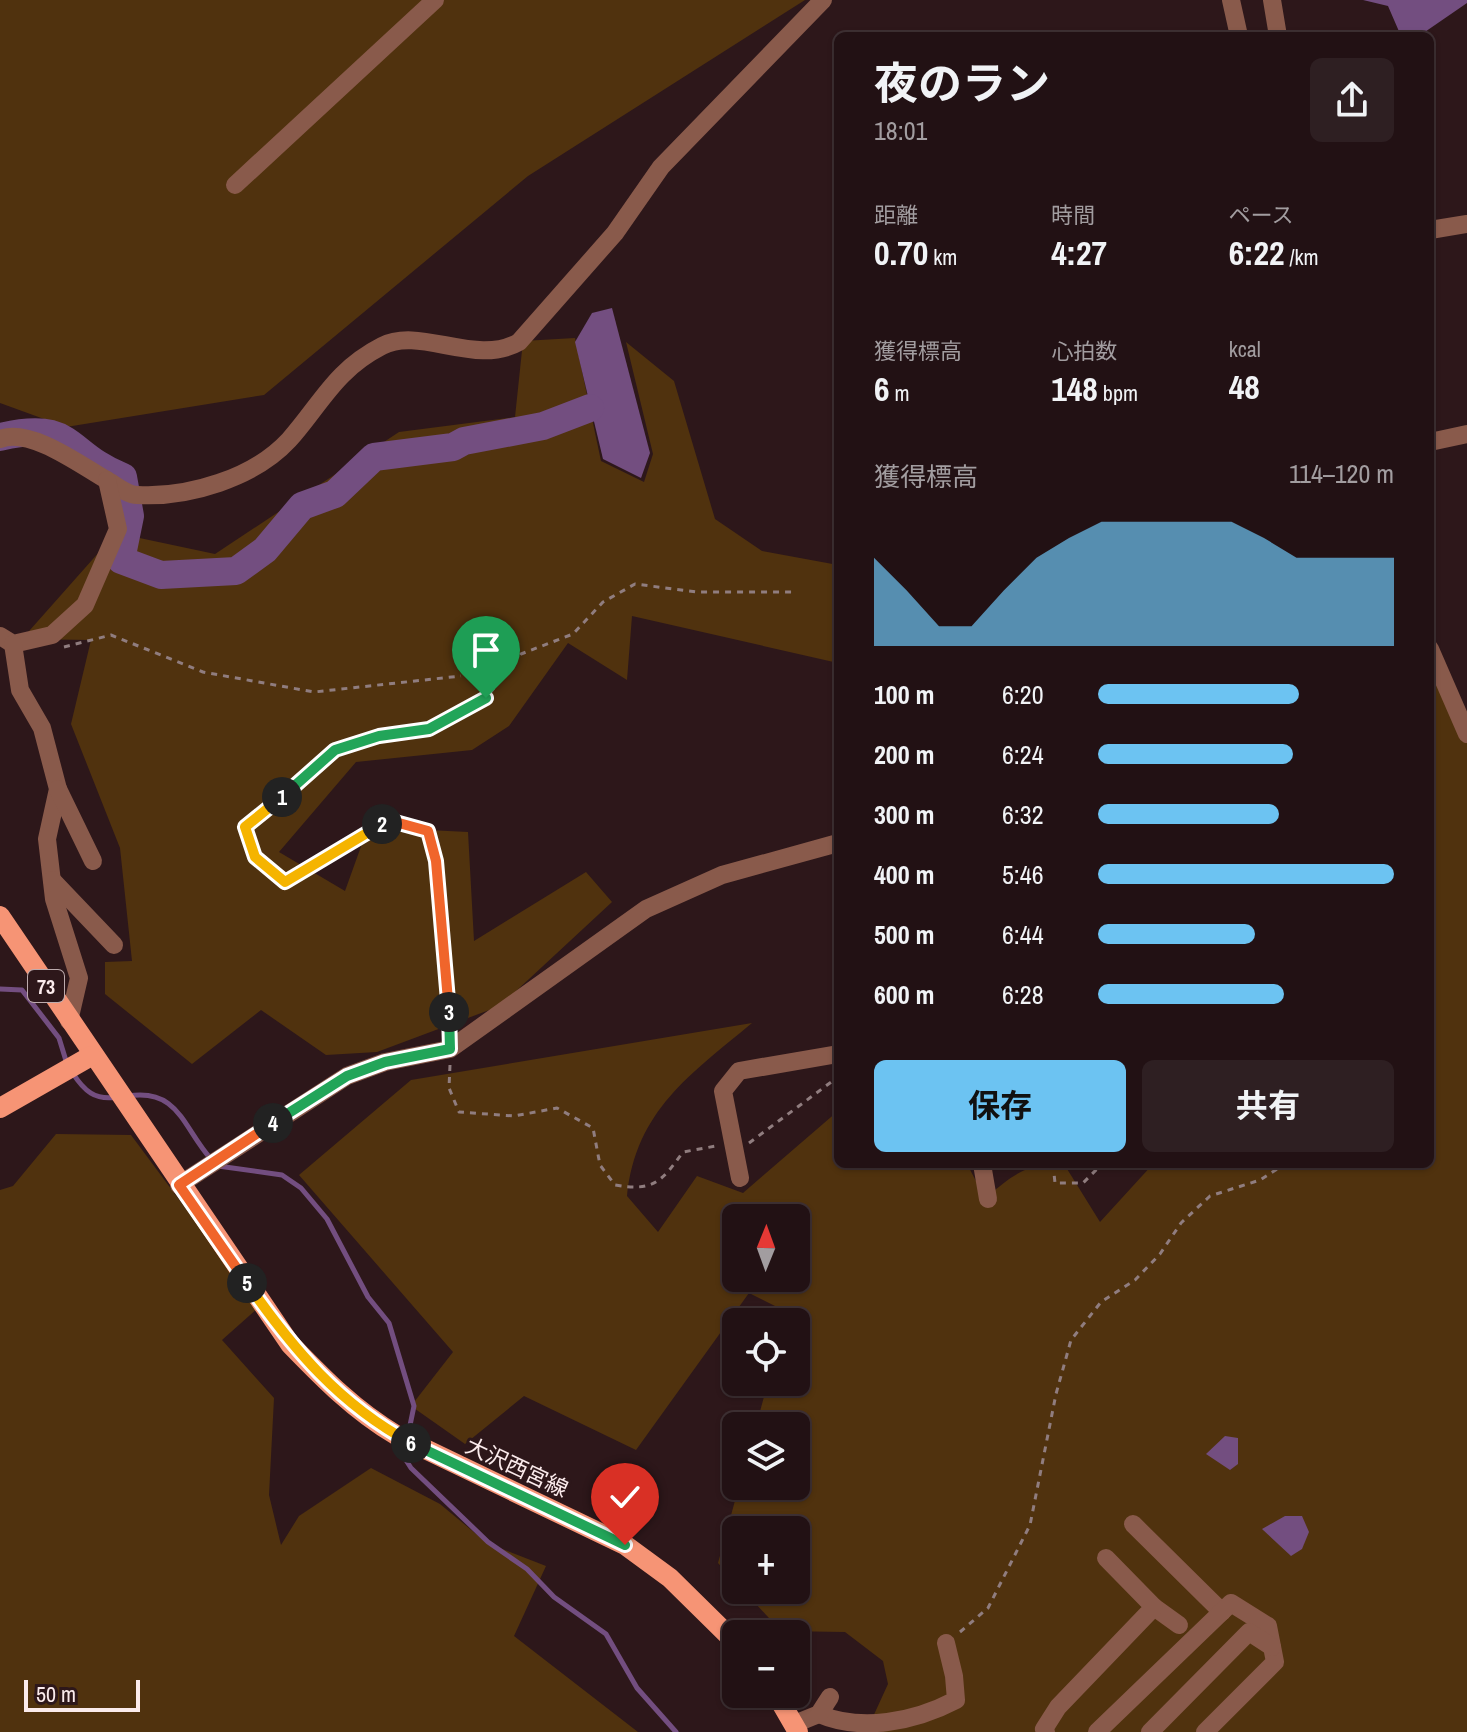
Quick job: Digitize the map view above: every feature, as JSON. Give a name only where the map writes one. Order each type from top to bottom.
[{"type":"main road","name":"73","points":[[0,916],[69,1021],[77,1065]]},
{"type":"main road","name":"大沢西宮線","points":[[77,1065],[113,1088],[290,1344],[342,1398],[415,1445],[625,1545],[670,1578],[722,1629]]},
{"type":"main road","points":[[0,1108],[77,1065]]},
{"type":"main road","points":[[784,1708],[796,1728]]},
{"type":"street","points":[[235,185],[435,0]]},
{"type":"street","points":[[0,439],[22,436],[134,496],[189,491],[249,470],[287,442],[333,380],[385,344],[432,343],[479,351],[505,350],[519,342],[615,233],[661,167],[823,0]]},
{"type":"street","points":[[1231,0],[1238,32]]},
{"type":"street","points":[[1272,0],[1277,32]]},
{"type":"street","points":[[1434,229],[1467,224]]},
{"type":"street","points":[[1434,441],[1467,434]]},
{"type":"street","points":[[93,861],[58,789],[42,728],[20,690],[6,640],[52,635],[85,605],[118,529],[107,480]]},
{"type":"street","points":[[1434,658],[1467,734]]},
{"type":"street","points":[[58,789],[47,839],[54,899],[79,978],[69,1021]]},
{"type":"street","points":[[179,1185],[347,1076],[385,1062],[450,1049],[646,909],[722,875],[834,844]]},
{"type":"street","points":[[52,880],[114,945]]},
{"type":"street","points":[[740,1178],[723,1091],[739,1071],[834,1055]]},
{"type":"street","points":[[977,1168],[988,1199]]},
{"type":"street","points":[[1133,1524],[1222,1612]]},
{"type":"street","points":[[1106,1558],[1154,1607],[1179,1625]]},
{"type":"street","points":[[1097,1732],[1231,1603],[1268,1626],[1275,1662],[1205,1732]]},
{"type":"street","points":[[1046,1732],[1044,1729],[1058,1707],[1154,1607]]},
{"type":"street","points":[[1150,1732],[1249,1632],[1272,1647]]},
{"type":"street","points":[[819,1714],[838,1727],[871,1730],[933,1712],[956,1700],[946,1643]]},
{"type":"street","points":[[796,1728],[819,1714],[830,1697]]},
{"type":"path","points":[[725,1150],[717,1145],[683,1152],[662,1181],[636,1189],[615,1185],[600,1165],[593,1128],[557,1108],[514,1116],[459,1112],[449,1088],[450,1049],[436,861],[428,831],[388,820],[285,882],[255,857],[245,827],[335,750],[379,736],[429,729],[486,698],[521,654],[573,634],[603,602],[635,584],[697,592],[794,592]]},
{"type":"path","points":[[60,648],[111,635],[203,672],[314,692],[461,676]]},
{"type":"path","points":[[743,1148],[834,1080]]},
{"type":"path","points":[[1053,1168],[1055,1183],[1083,1183],[1098,1168]]},
{"type":"path","points":[[946,1643],[988,1608],[1030,1525],[1056,1394],[1071,1340],[1101,1302],[1135,1280],[1160,1254],[1181,1223],[1210,1196],[1260,1180],[1279,1168]]},
{"type":"shaded area","points":[[0,0],[805,0],[528,176],[264,395],[66,427],[0,403]]},
{"type":"shaded area","points":[[1363,0],[1467,0],[1425,32],[1399,32],[1388,6]]},
{"type":"shaded area","points":[[612,308],[650,453],[641,478],[603,459],[575,342],[592,313]]},
{"type":"shaded area","points":[[575,338],[601,461],[644,482],[653,454],[626,342],[674,381],[715,519],[762,551],[834,564],[834,662],[632,616],[627,680],[568,643],[509,726],[472,750],[356,762],[279,852],[345,891],[368,827],[468,832],[474,941],[586,872],[612,902],[500,1006],[377,1052],[326,1055],[261,1010],[192,1064],[105,994],[105,962],[132,961],[120,848],[71,724],[91,640],[22,639],[116,533],[215,554],[399,432],[515,417],[523,341]]},
{"type":"shaded area","points":[[1434,679],[1467,725],[1467,1732],[866,1732],[888,1684],[883,1661],[845,1632],[810,1631],[810,1620],[771,1620],[756,1604],[810,1604],[810,1516],[731,1516],[735,1500],[810,1500],[810,1412],[760,1412],[764,1396],[810,1396],[810,1308],[779,1308],[749,1293],[738,1308],[722,1308],[722,1331],[636,1450],[524,1396],[465,1444],[411,1406],[453,1352],[299,1175],[411,1080],[752,1023],[670,1096],[642,1140],[632,1166],[627,1196],[658,1232],[697,1176],[743,1193],[834,1114],[834,1168],[969,1168],[985,1198],[1029,1168],[1066,1168],[1100,1222],[1149,1168],[1434,1168]]},
{"type":"shaded area","points":[[56,1134],[131,1135],[259,1307],[222,1340],[274,1398],[269,1495],[281,1545],[299,1516],[371,1468],[440,1504],[487,1543],[546,1566],[514,1636],[638,1732],[0,1732],[0,1190],[13,1186]]},
{"type":"shaded area","points":[[1225,1436],[1238,1438],[1238,1464],[1230,1470],[1206,1454]]},
{"type":"shaded area","points":[[1285,1516],[1302,1516],[1309,1532],[1302,1549],[1291,1556],[1262,1529]]},
{"type":"waterway","points":[[0,437],[43,432],[56,436],[123,477],[130,516],[121,560],[161,575],[236,571],[265,550],[302,506],[335,494],[374,457],[453,447],[464,441],[543,426],[590,408]]},
{"type":"waterway","points":[[0,989],[22,990],[59,1038],[67,1064]]},
{"type":"waterway","points":[[72,1072],[91,1093],[118,1097]]},
{"type":"waterway","points":[[128,1096],[145,1095],[169,1104],[211,1159]]},
{"type":"waterway","points":[[218,1166],[282,1175],[301,1188],[327,1219],[368,1297],[389,1323],[414,1406],[408,1435]]},
{"type":"waterway","points":[[407,1445],[404,1457],[411,1468],[488,1542],[527,1569],[554,1597],[606,1634],[637,1688],[676,1732]]},
{"type":"route","points":[[486,698],[429,729],[379,736],[335,750],[245,827],[255,857],[285,882],[388,820],[428,831],[436,861],[450,1049],[385,1062],[347,1076],[179,1185],[290,1344],[342,1398],[366,1417],[415,1445],[625,1545]]}]
